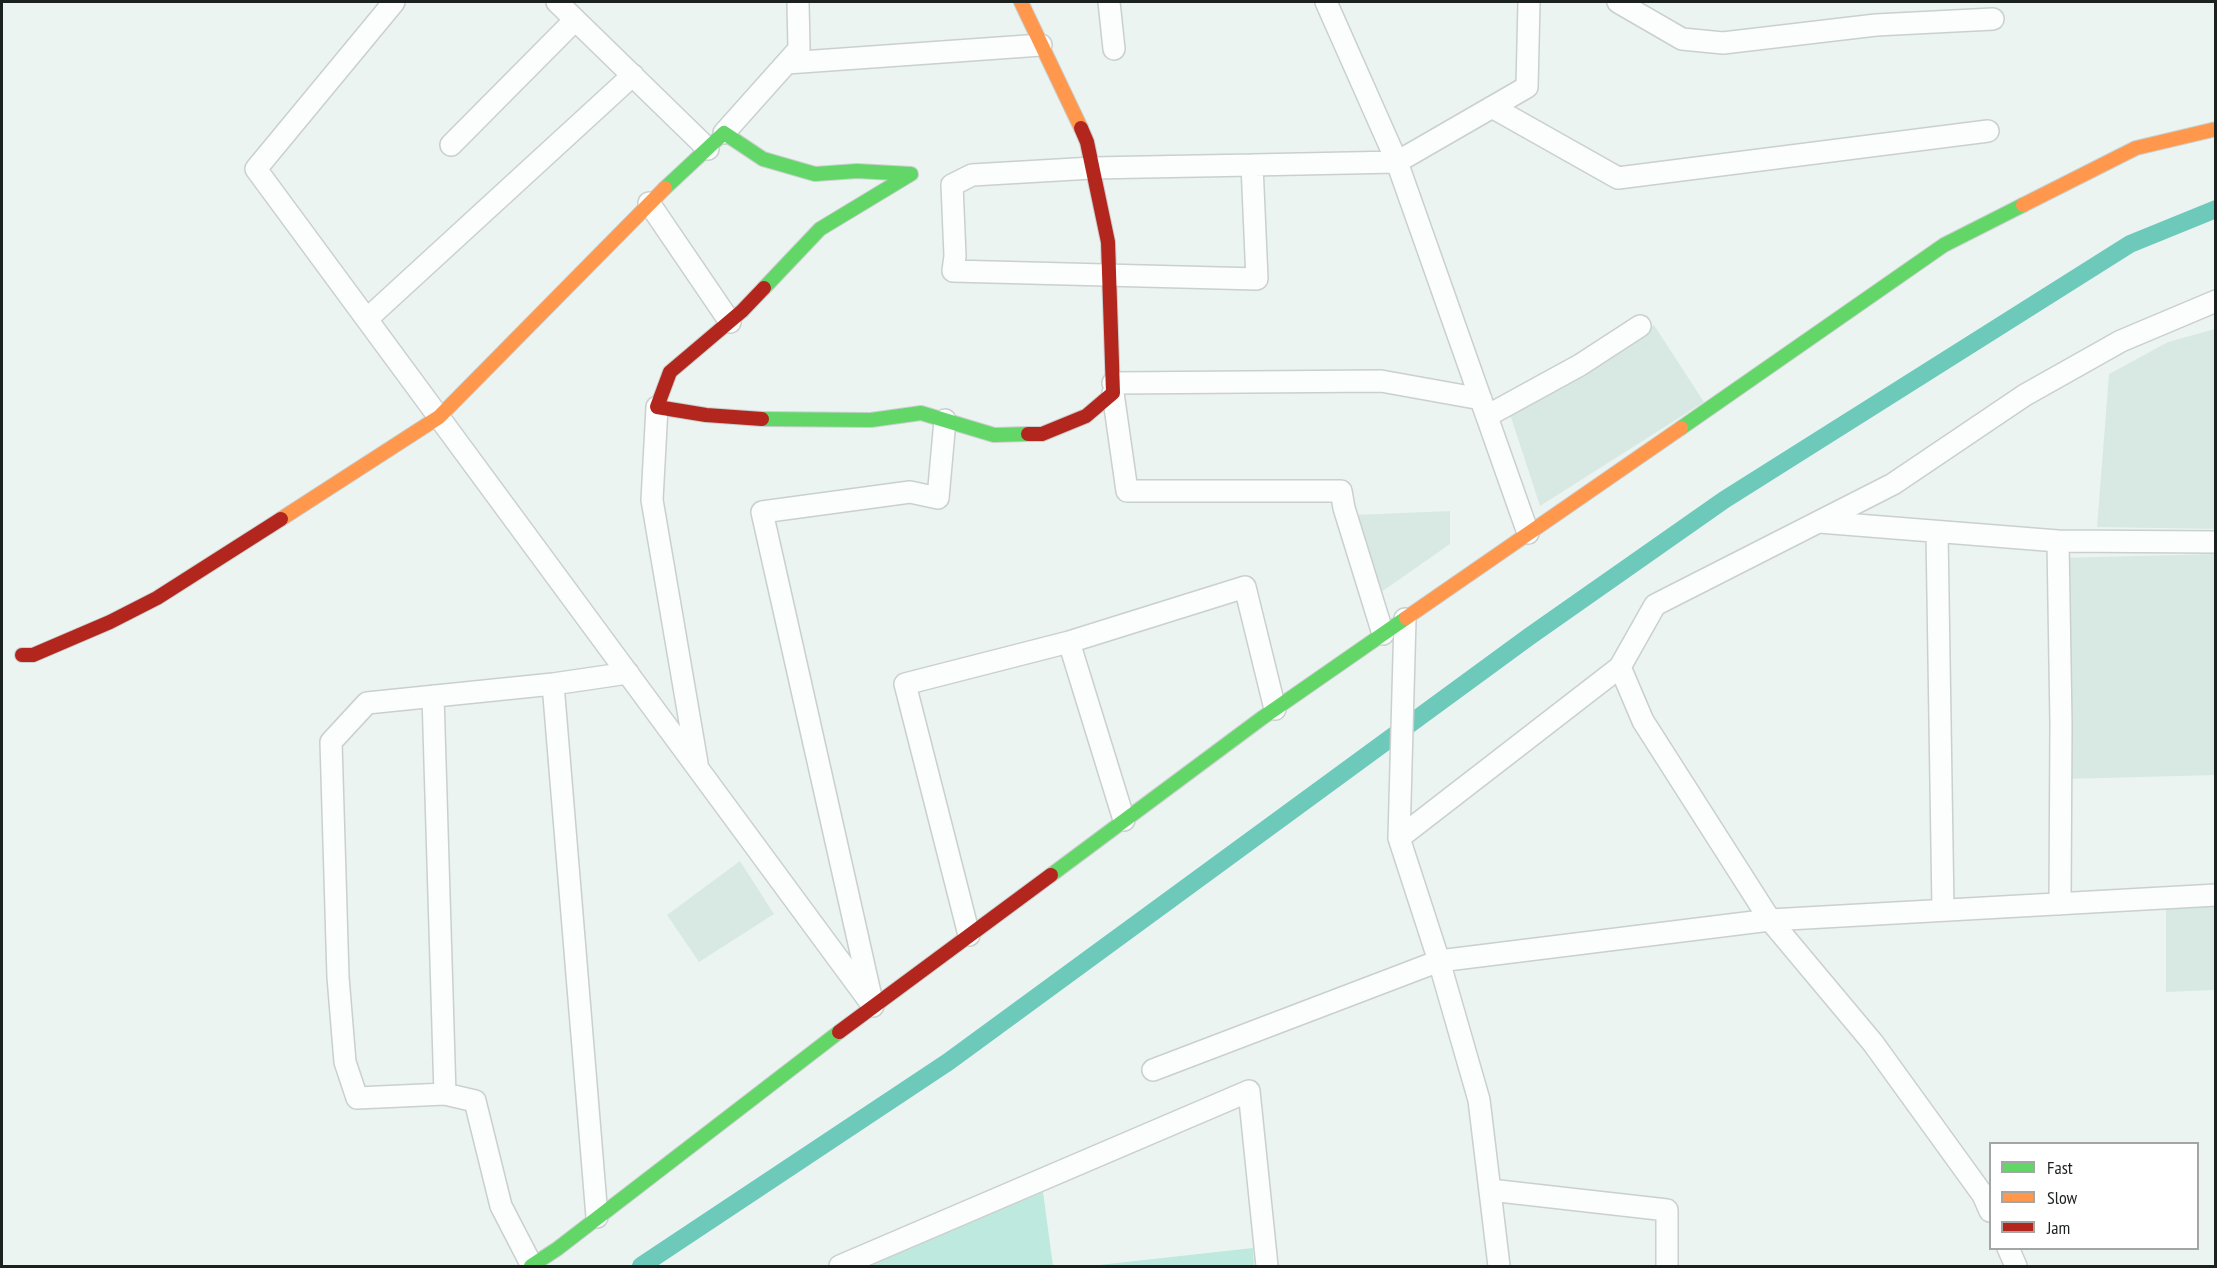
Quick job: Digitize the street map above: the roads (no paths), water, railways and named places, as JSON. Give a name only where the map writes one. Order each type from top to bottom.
[{"type":"street","points":[[394,2],[256,169],[873,1006]]},
{"type":"street","points":[[557,2],[708,149]]},
{"type":"street","points":[[22,655],[33,655],[157,598],[439,417],[649,203],[724,133],[787,63],[799,49],[798,2]]},
{"type":"street","points":[[1021,2],[1087,142],[1108,242],[1113,388],[1127,491],[1341,491],[1344,508],[1383,634]]},
{"type":"street","points":[[1110,2],[1114,49]]},
{"type":"street","points":[[1326,2],[1397,162],[1528,533]]},
{"type":"street","points":[[1252,165],[1257,279],[953,271],[955,256],[952,185],[972,175],[1092,168],[1397,162],[1527,87],[1529,2]]},
{"type":"street","points":[[1618,2],[1682,39],[1723,43],[1876,25],[1993,19]]},
{"type":"street","points":[[451,145],[575,20]]},
{"type":"street","points":[[787,63],[1041,45]]},
{"type":"street","points":[[367,319],[633,75]]},
{"type":"street","points":[[1492,107],[1618,178],[1988,131]]},
{"type":"street","points":[[628,673],[553,684],[367,703],[331,742],[337,954],[345,1062],[357,1098],[445,1094],[475,1101],[501,1206],[531,1266],[747,1100],[1275,709],[1944,245],[2136,148],[2216,129]]},
{"type":"street","points":[[698,768],[652,500],[657,407],[670,372],[730,322],[820,229],[911,174],[857,171],[815,174],[763,159],[724,133]]},
{"type":"street","points":[[649,203],[730,322]]},
{"type":"street","points":[[1399,838],[1620,667],[1655,605],[1893,484],[2025,395],[2121,341],[2216,301]]},
{"type":"street","points":[[657,407],[706,415],[782,421],[871,420],[921,413],[994,435],[1042,434],[1086,416],[1113,388],[1381,381],[1484,408],[1580,365],[1640,326]]},
{"type":"street","points":[[873,1006],[762,512],[910,492],[938,498],[945,420]]},
{"type":"street","points":[[1819,522],[2058,541],[2216,542]]},
{"type":"street","points":[[1937,532],[1943,910]]},
{"type":"street","points":[[2058,541],[2061,724],[2060,904]]},
{"type":"street","points":[[969,935],[905,684],[1069,642],[1245,587],[1275,709]]},
{"type":"street","points":[[1405,619],[1399,838],[1439,961],[1479,1100],[1499,1266]]},
{"type":"street","points":[[1069,642],[1124,820]]},
{"type":"street","points":[[1620,667],[1642,721],[1770,920],[1873,1043],[1983,1195],[1989,1209]]},
{"type":"street","points":[[553,684],[597,1217]]},
{"type":"street","points":[[433,696],[445,1094]]},
{"type":"street","points":[[1153,1070],[1439,961],[1770,920],[2216,894]]},
{"type":"street","points":[[840,1266],[1249,1091],[1267,1266]]},
{"type":"street","points":[[1490,1190],[1667,1210],[1667,1266]]},
{"type":"street","points":[[2009,1250],[2016,1266]]},
{"type":"waterway","points":[[641,1266],[948,1062],[1530,636],[1724,500],[2130,244],[2216,209]]}]
